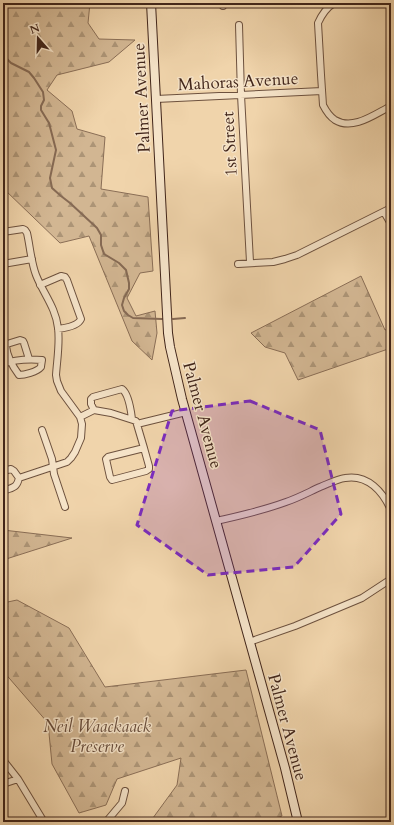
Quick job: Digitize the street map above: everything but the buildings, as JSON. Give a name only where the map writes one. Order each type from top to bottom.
[{"type":"street","name":"Palmer Avenue","points":[[151,3],[168,334],[170,347],[175,372],[285,768],[298,822]]},
{"type":"street","points":[[334,3],[324,11],[318,23],[323,105],[327,113],[337,121],[350,124],[361,121],[391,106]]},
{"type":"street","name":"1st Street","points":[[239,25],[241,95],[250,262]]},
{"type":"street","name":"Mahoras Avenue","points":[[156,99],[322,91]]},
{"type":"street","points":[[238,264],[250,262],[272,262],[297,256],[391,208]]},
{"type":"street","points":[[384,212],[391,224]]},
{"type":"street","points":[[3,232],[23,229],[27,233],[35,273],[55,314],[58,329],[57,381],[61,391],[80,417],[82,430],[81,438],[75,452],[66,462],[18,478]]},
{"type":"street","points":[[3,264],[32,259]]},
{"type":"street","points":[[40,285],[61,276],[65,277],[67,280],[81,319],[78,323],[58,329]]},
{"type":"street","points":[[3,364],[11,361],[21,359],[30,359],[42,360],[41,367],[21,375],[17,373],[11,361],[8,356],[6,346],[7,344],[20,340],[23,341],[30,359]]},
{"type":"street","points":[[94,410],[91,404],[91,399],[93,397],[122,389],[126,391],[132,419]]},
{"type":"street","points":[[80,417],[94,410],[111,413],[136,421],[144,448],[149,466],[148,469],[146,471],[112,480],[106,459],[108,457],[144,448]]},
{"type":"street","points":[[137,424],[186,412]]},
{"type":"street","points":[[42,430],[52,460],[54,474],[66,507]]},
{"type":"street","points":[[3,488],[6,490],[18,484],[18,478],[14,471],[4,471]]},
{"type":"street","points":[[216,521],[280,504],[346,477],[359,478],[371,484],[384,496],[391,510]]},
{"type":"street","points":[[249,642],[295,626],[362,598],[391,579]]},
{"type":"street","points":[[3,760],[18,779],[44,822]]},
{"type":"street","points":[[3,784],[18,779]]},
{"type":"street","points":[[106,822],[122,803],[125,791]]},
{"type":"highlighted area","points":[[250,401],[320,430],[341,514],[294,567],[208,575],[137,525],[172,411]]},
{"type":"green space","points":[[3,3],[90,3],[88,23],[99,39],[135,40],[109,62],[57,75],[47,90],[72,111],[77,129],[105,137],[101,189],[148,197],[153,271],[140,273],[127,298],[136,316],[155,311],[157,333],[152,360],[132,341],[89,236],[60,243],[5,190],[3,190]]},
{"type":"green space","points":[[361,276],[385,330],[391,328],[391,348],[298,380],[285,353],[265,347],[251,333]]},
{"type":"green space","points":[[3,530],[72,538],[3,560]]},
{"type":"green space","name":"Neil Waackaack Preserve","points":[[17,600],[69,628],[105,687],[246,670],[282,816],[265,822],[150,822],[177,785],[181,758],[117,779],[106,805],[79,813],[52,764],[48,723],[3,671],[3,603]]},
{"type":"waterway","points":[[3,55],[11,63],[29,72],[43,92],[44,100],[41,110],[49,123],[56,150],[50,178],[52,188],[97,228],[101,235],[101,245],[104,254],[119,263],[126,270],[129,289],[122,305],[124,311],[133,318],[162,319]]},
{"type":"waterway","points":[[173,319],[185,318]]}]
